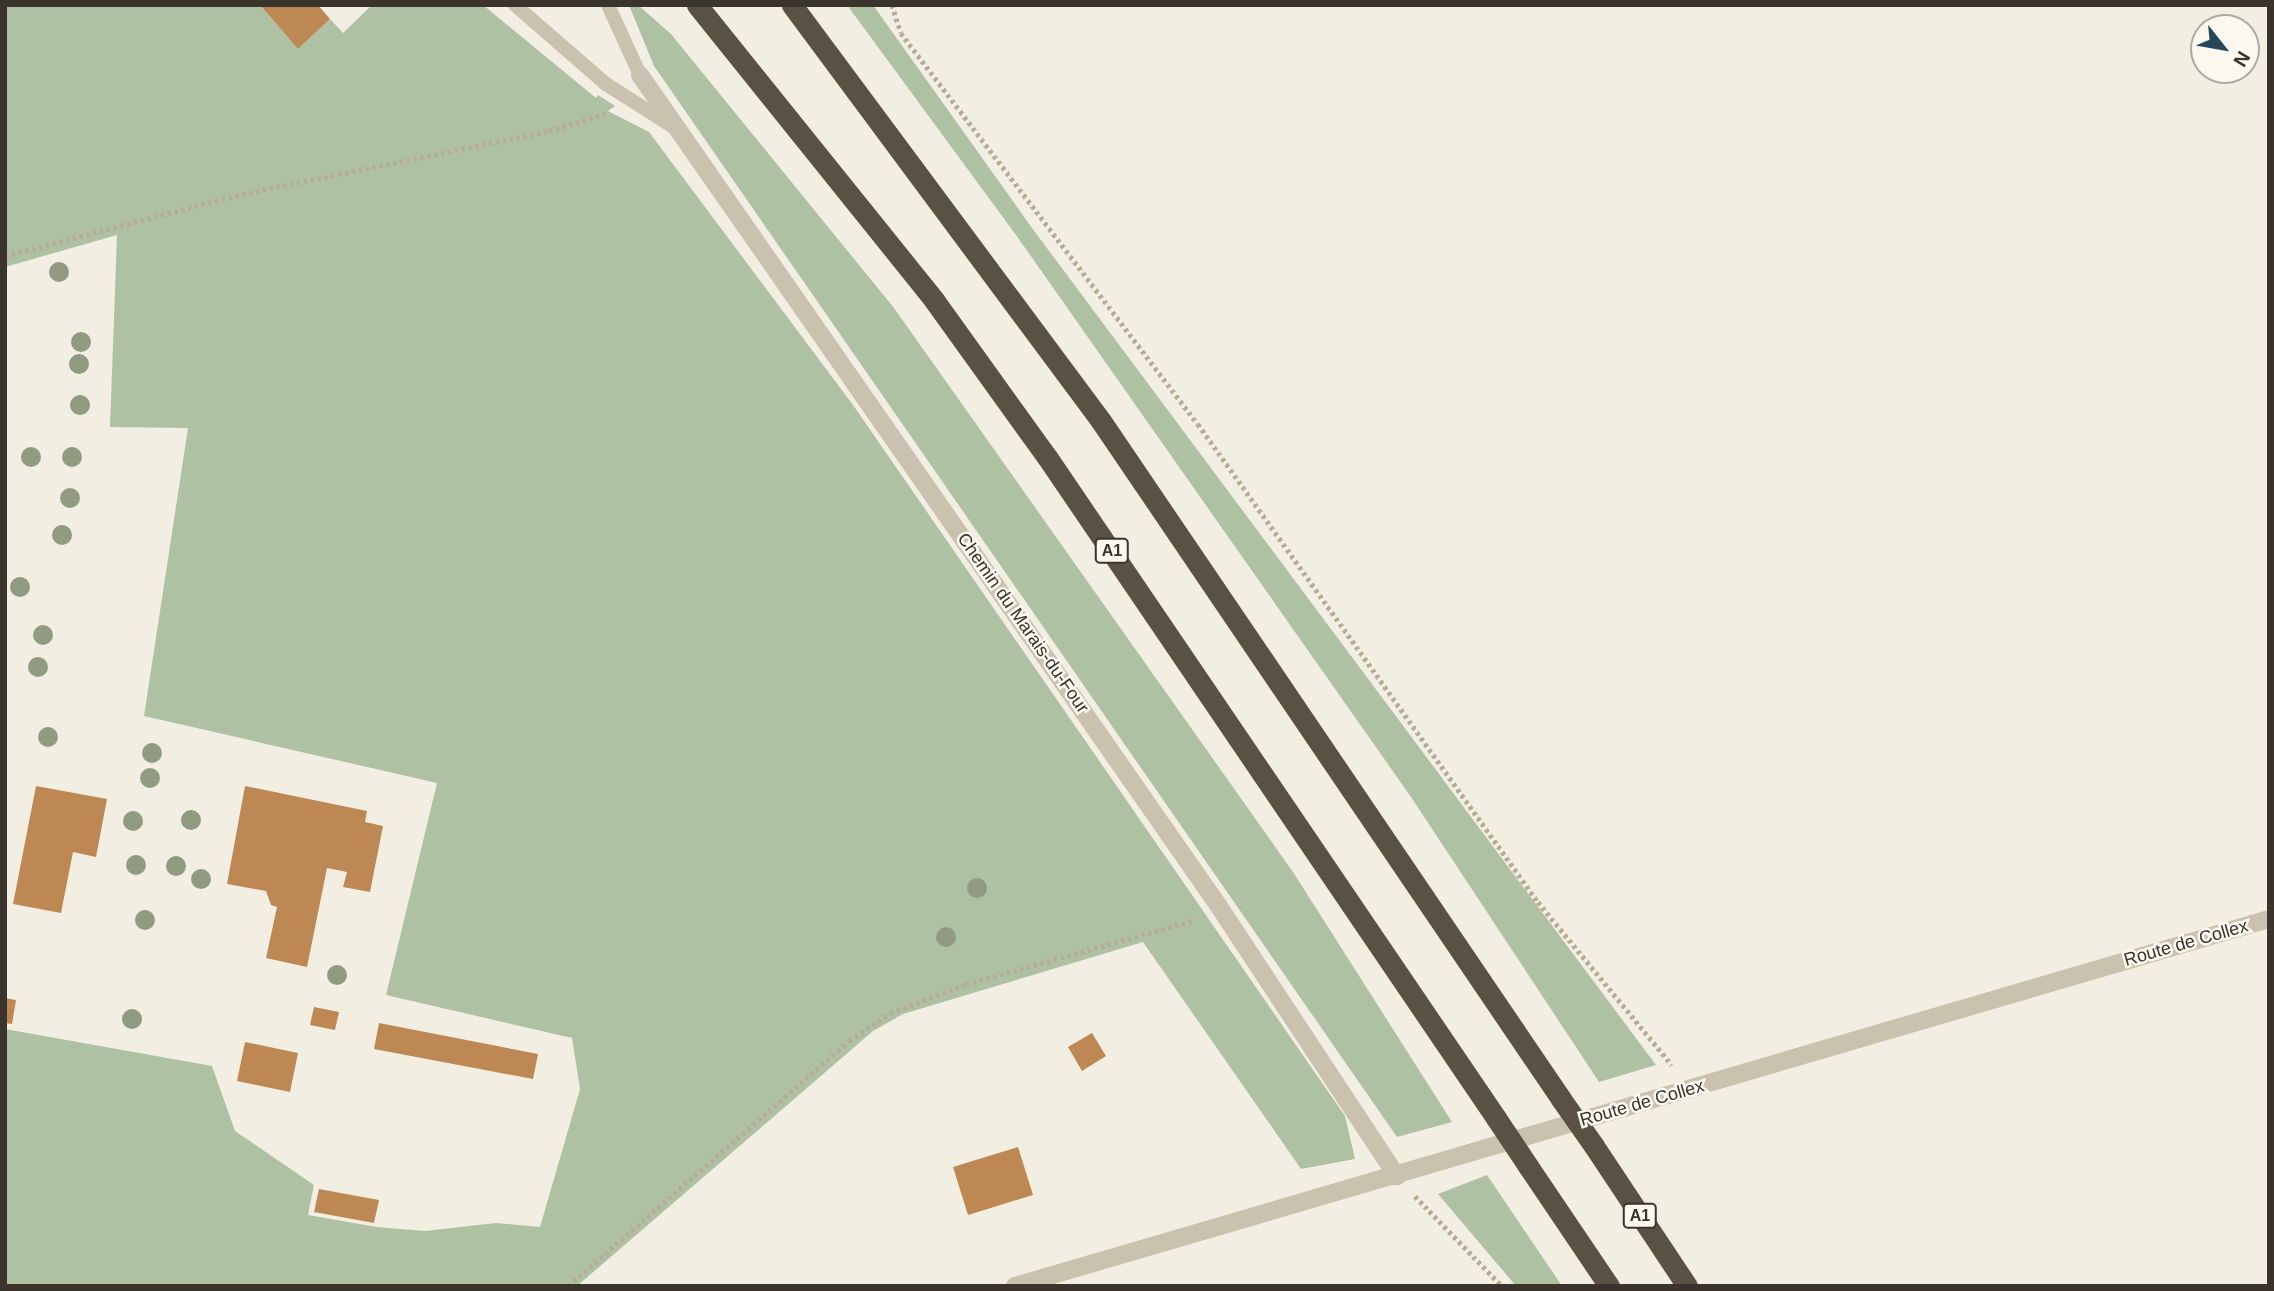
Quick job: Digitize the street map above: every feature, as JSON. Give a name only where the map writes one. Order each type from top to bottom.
[{"type":"highway","name":"A1","points":[[697,5],[883,235],[1047,457],[1608,1286]]},
{"type":"highway","name":"A1","points":[[793,5],[1101,421],[1687,1286]]},
{"type":"street","name":"Chemin du Marais-du-Four","points":[[640,75],[1218,905],[1397,1176]]},
{"type":"street","name":"Route de Collex","points":[[1016,1286],[2269,919]]},
{"type":"lane","points":[[515,5],[606,84],[676,129]]},
{"type":"lane","points":[[608,5],[640,75]]},
{"type":"path","points":[[892,5],[901,33],[1198,424],[1538,902],[1675,1069],[1682,1091]]},
{"type":"path","points":[[5,256],[242,194],[549,131],[635,101]]},
{"type":"path","points":[[568,1286],[849,1041],[890,1013],[966,984],[1196,919],[1200,911],[1218,905]]},
{"type":"path","points":[[1397,1176],[1502,1286]]},
{"type":"green space","points":[[5,5],[260,5],[298,49],[330,19],[343,33],[372,5],[483,5],[596,98],[598,95],[615,106],[608,111],[649,132],[853,405],[1345,1116],[1355,1159],[1301,1169],[1143,942],[903,1014],[873,1031],[577,1286],[5,1286],[5,1029],[212,1066],[235,1131],[314,1185],[308,1215],[377,1227],[425,1231],[496,1223],[540,1227],[580,1089],[572,1038],[386,995],[437,783],[144,716],[188,428],[110,427],[117,235],[5,267]]},
{"type":"green space","points":[[629,5],[638,5],[671,34],[894,308],[1293,872],[1452,1122],[1397,1137],[654,66]]},
{"type":"green space","points":[[847,5],[873,5],[1032,228],[1656,1065],[1599,1082],[1411,797],[1016,235]]},
{"type":"green space","points":[[1487,1175],[1562,1286],[1516,1286],[1438,1194]]},
{"type":"building","points":[[260,5],[318,5],[330,19],[298,49]]},
{"type":"building","points":[[36,786],[107,799],[96,857],[73,852],[61,913],[13,904]]},
{"type":"building","points":[[245,786],[367,811],[365,822],[383,826],[370,892],[343,887],[347,872],[327,868],[307,967],[266,958],[277,907],[271,905],[266,891],[227,884]]},
{"type":"building","points":[[5,998],[16,1000],[12,1024],[5,1023]]},
{"type":"building","points":[[314,1007],[339,1012],[335,1030],[310,1025]]},
{"type":"building","points":[[379,1023],[538,1054],[533,1079],[374,1049]]},
{"type":"building","points":[[1092,1033],[1106,1056],[1082,1071],[1068,1047]]},
{"type":"building","points":[[245,1042],[298,1053],[290,1092],[237,1081]]},
{"type":"building","points":[[1018,1147],[1033,1195],[968,1215],[953,1167]]},
{"type":"building","points":[[319,1189],[379,1200],[374,1223],[314,1212]]}]
